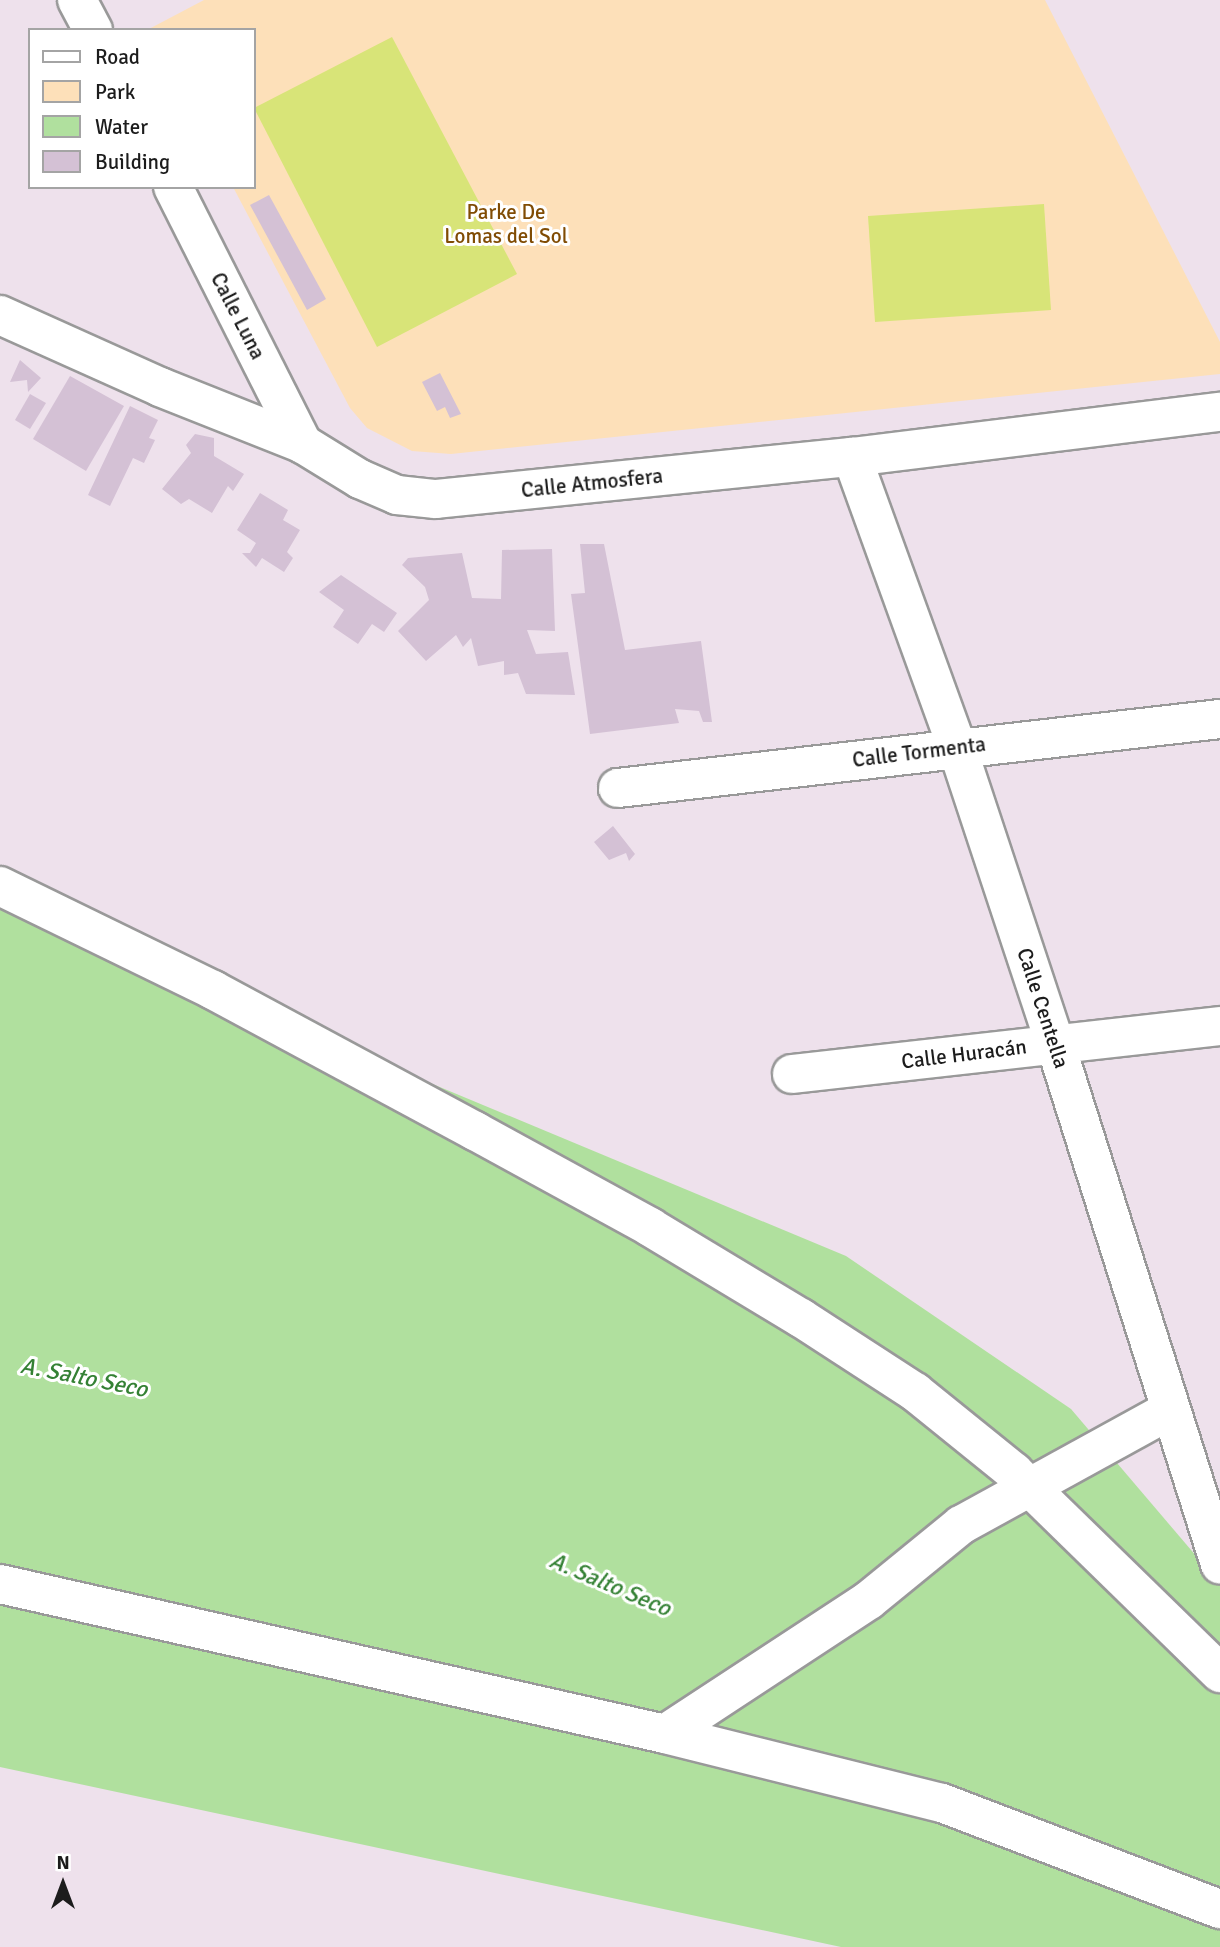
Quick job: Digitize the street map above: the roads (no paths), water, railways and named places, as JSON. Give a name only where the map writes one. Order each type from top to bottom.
[{"type":"street","name":"Calle Luna","points":[[174,189],[303,444]]},
{"type":"street","name":"Calle Atmosfera","points":[[0,315],[160,387],[303,444],[397,495],[436,499],[852,457],[1220,412]]},
{"type":"street","name":"Calle Centella","points":[[852,457],[957,747],[1055,1043],[1168,1411],[1220,1564]]},
{"type":"street","name":"Calle Tormenta","points":[[618,788],[957,747],[1220,719]]},
{"type":"street","points":[[0,886],[213,990],[650,1227],[915,1392],[1029,1486],[1220,1672]]},
{"type":"street","name":"Calle Huracán","points":[[793,1074],[1220,1026]]},
{"type":"street","points":[[665,1734],[869,1600],[961,1525],[1168,1411]]},
{"type":"street","points":[[0,1584],[665,1734],[942,1803],[1220,1909]]},
{"type":"water","name":"A. Salto Seco","points":[[0,904],[846,1256],[1071,1409],[1220,1584],[1220,1947],[841,1947],[0,1767]]},
{"type":"park label","name":"Parke De Lomas del Sol","points":[[506,224]]}]
